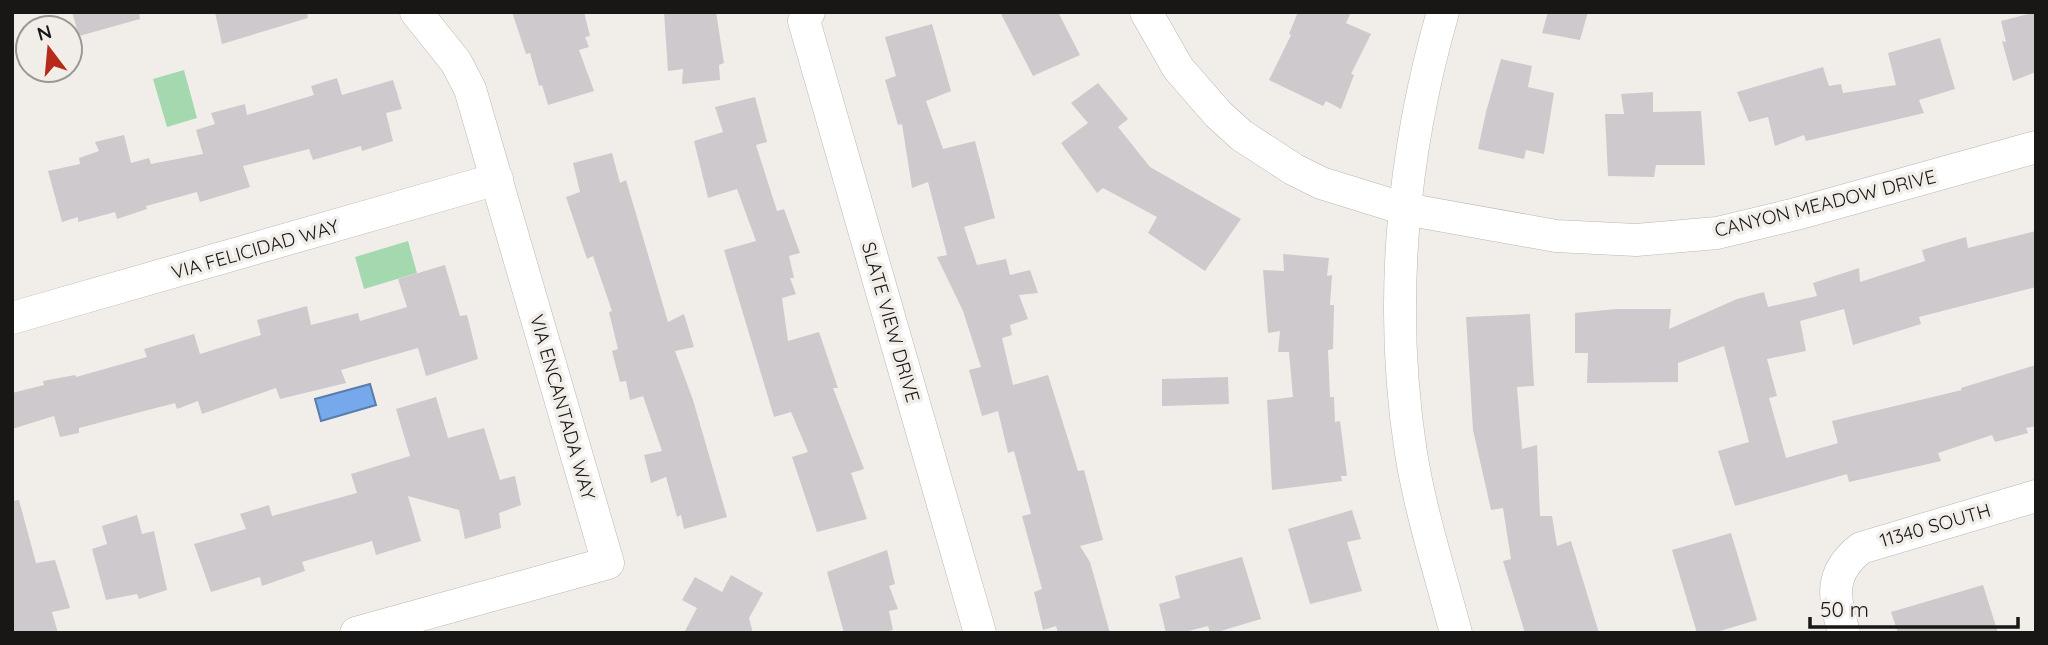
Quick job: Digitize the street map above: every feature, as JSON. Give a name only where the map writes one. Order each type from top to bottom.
[{"type":"street","name":"VIA ENCANTADA WAY","points":[[356,633],[608,563],[497,179],[464,75],[416,12]]},
{"type":"street","name":"SLATE VIEW DRIVE","points":[[809,12],[804,21],[807,35],[981,633]]},
{"type":"street","name":"CANYON MEADOW DRIVE","points":[[1146,12],[1178,68],[1218,114],[1241,135],[1275,158],[1321,183],[1405,209],[1556,236],[1636,240],[1676,238],[1757,225],[2036,147]]},
{"type":"street","points":[[1443,12],[1423,87],[1405,209],[1400,310],[1405,406],[1420,501],[1451,631]]},
{"type":"street","name":"VIA FELICIDAD WAY","points":[[12,318],[497,179]]},
{"type":"street","name":"11340 SOUTH","points":[[1844,633],[1835,594],[1842,568],[1850,556],[1873,543],[2036,496]]},
{"type":"green space","points":[[184,70],[197,118],[167,127],[153,79]]},
{"type":"green space","points":[[408,241],[417,273],[364,289],[355,257]]},
{"type":"water","points":[[370,384],[376,405],[321,421],[315,399]]},
{"type":"building","points":[[139,12],[140,19],[84,35],[84,14],[73,14]]},
{"type":"building","points":[[215,12],[307,12],[308,18],[222,44]]},
{"type":"building","points":[[512,12],[584,12],[590,36],[585,37],[589,47],[579,50],[594,91],[548,105],[542,85],[539,86],[530,53],[526,54]]},
{"type":"building","points":[[664,12],[716,12],[724,63],[719,65],[720,80],[682,84],[683,69],[668,71]]},
{"type":"building","points":[[1000,12],[1058,12],[1080,55],[1033,76]]},
{"type":"building","points":[[1298,12],[1351,12],[1346,23],[1371,34],[1351,74],[1354,75],[1341,109],[1326,101],[1323,106],[1269,80],[1291,35],[1289,34]]},
{"type":"building","points":[[1548,12],[1588,12],[1580,40],[1542,33]]},
{"type":"building","points":[[2036,12],[2036,72],[2013,81],[2002,41],[2006,42],[2001,21]]},
{"type":"building","points":[[932,24],[951,91],[926,101],[943,149],[975,141],[995,218],[964,227],[977,265],[1006,259],[1010,275],[1030,270],[1038,293],[1019,295],[1028,319],[1010,325],[1012,335],[1002,338],[1013,385],[1048,375],[1078,471],[1084,470],[1103,540],[1080,546],[1090,562],[1110,633],[1058,633],[1056,626],[1043,630],[1034,592],[1042,589],[1022,516],[1031,514],[1014,451],[1008,453],[998,411],[982,416],[969,370],[981,367],[963,311],[937,257],[947,255],[928,182],[912,188],[902,124],[898,125],[885,80],[896,76],[885,37]]},
{"type":"building","points":[[1940,38],[1955,89],[1919,100],[1924,113],[1806,141],[1804,135],[1775,146],[1768,117],[1749,122],[1737,92],[1823,67],[1829,86],[1841,84],[1843,93],[1896,85],[1888,53]]},
{"type":"building","points":[[1501,59],[1532,66],[1528,87],[1554,93],[1544,154],[1526,150],[1524,159],[1478,149]]},
{"type":"building","points":[[337,78],[342,95],[393,80],[402,109],[386,113],[393,141],[362,151],[361,146],[313,160],[309,149],[243,166],[250,187],[200,202],[197,192],[146,206],[147,209],[117,219],[115,212],[78,222],[78,217],[62,222],[48,171],[80,164],[79,158],[99,151],[95,142],[124,135],[131,163],[149,158],[151,164],[203,154],[196,130],[215,124],[211,113],[245,104],[247,115],[314,95],[311,86]]},
{"type":"building","points":[[1098,83],[1128,119],[1118,127],[1150,167],[1241,219],[1205,271],[1148,233],[1157,217],[1103,188],[1097,193],[1061,143],[1088,123],[1071,103]]},
{"type":"building","points":[[1653,92],[1653,112],[1701,111],[1705,165],[1656,165],[1654,177],[1608,176],[1605,114],[1624,114],[1621,94]]},
{"type":"building","points":[[755,97],[767,142],[756,145],[777,211],[784,209],[800,253],[789,256],[794,278],[790,278],[796,294],[782,298],[788,341],[819,332],[838,388],[833,388],[864,469],[851,473],[867,519],[817,532],[792,457],[808,452],[791,412],[774,417],[724,250],[756,241],[737,189],[708,198],[694,141],[723,132],[715,107]]},
{"type":"building","points":[[612,153],[620,183],[626,180],[668,322],[684,314],[694,347],[675,351],[693,400],[727,517],[684,529],[681,515],[677,517],[666,477],[651,483],[644,455],[662,451],[643,396],[630,400],[626,381],[620,382],[612,351],[618,349],[609,312],[612,311],[593,256],[587,259],[566,197],[580,192],[573,163]]},
{"type":"building","points":[[2036,231],[2036,287],[1919,317],[1921,324],[1853,345],[1844,309],[1800,321],[1806,351],[1767,359],[1777,396],[1769,398],[1786,458],[1838,443],[1832,421],[1962,390],[1961,388],[2036,365],[2036,426],[2026,428],[2028,433],[1995,442],[1992,435],[1938,453],[1941,461],[1849,482],[1847,474],[1735,506],[1718,451],[1749,442],[1724,346],[1678,363],[1678,382],[1587,383],[1588,353],[1575,353],[1575,313],[1616,309],[1671,309],[1669,329],[1737,299],[1764,292],[1768,307],[1817,296],[1813,283],[1859,268],[1860,282],[1925,261],[1922,250],[1966,237],[1968,248]]},
{"type":"building","points":[[1283,254],[1329,258],[1327,276],[1332,275],[1330,305],[1334,305],[1333,349],[1328,350],[1330,397],[1334,397],[1335,422],[1340,421],[1347,476],[1341,476],[1342,481],[1272,490],[1267,400],[1293,397],[1289,352],[1278,352],[1280,331],[1268,333],[1263,270],[1284,271]]},
{"type":"building","points":[[445,265],[460,316],[467,315],[478,359],[426,376],[418,348],[341,370],[346,383],[280,399],[276,388],[202,414],[198,401],[177,409],[175,403],[79,428],[79,433],[60,437],[54,416],[12,429],[12,393],[44,385],[43,381],[75,375],[76,377],[147,357],[144,349],[194,334],[200,354],[261,335],[257,320],[307,306],[311,325],[358,313],[360,321],[407,307],[398,279]]},
{"type":"building","points":[[1530,314],[1534,386],[1517,387],[1522,449],[1537,445],[1540,516],[1552,516],[1557,546],[1571,541],[1599,633],[1525,633],[1503,561],[1511,559],[1503,508],[1491,510],[1473,430],[1466,317]]},
{"type":"building","points":[[1228,377],[1229,404],[1162,406],[1162,379]]},
{"type":"building","points":[[436,397],[448,438],[484,428],[500,480],[515,476],[521,505],[499,513],[501,528],[465,539],[459,510],[408,496],[421,541],[376,555],[372,541],[302,562],[305,571],[262,586],[260,577],[211,592],[194,544],[246,529],[240,514],[269,505],[272,516],[357,493],[351,474],[410,456],[396,409]]},
{"type":"building","points":[[19,500],[36,563],[55,560],[70,608],[52,612],[58,633],[12,633],[12,501]]},
{"type":"building","points":[[1352,510],[1361,539],[1347,542],[1362,591],[1310,604],[1288,529]]},
{"type":"building","points":[[137,515],[142,534],[154,531],[167,590],[139,599],[137,594],[106,600],[92,549],[107,544],[102,526]]},
{"type":"building","points":[[1731,533],[1757,620],[1713,633],[1697,633],[1672,550]]},
{"type":"building","points":[[887,550],[895,584],[889,586],[898,609],[889,611],[893,630],[881,633],[844,633],[827,572]]},
{"type":"building","points":[[1242,557],[1261,619],[1214,633],[1210,633],[1208,626],[1181,633],[1166,633],[1159,604],[1180,598],[1175,576]]},
{"type":"building","points":[[731,575],[763,593],[749,618],[753,633],[684,633],[697,608],[682,600],[695,577],[722,592]]},
{"type":"building","points":[[1983,585],[1998,633],[1898,633],[1891,612]]}]
